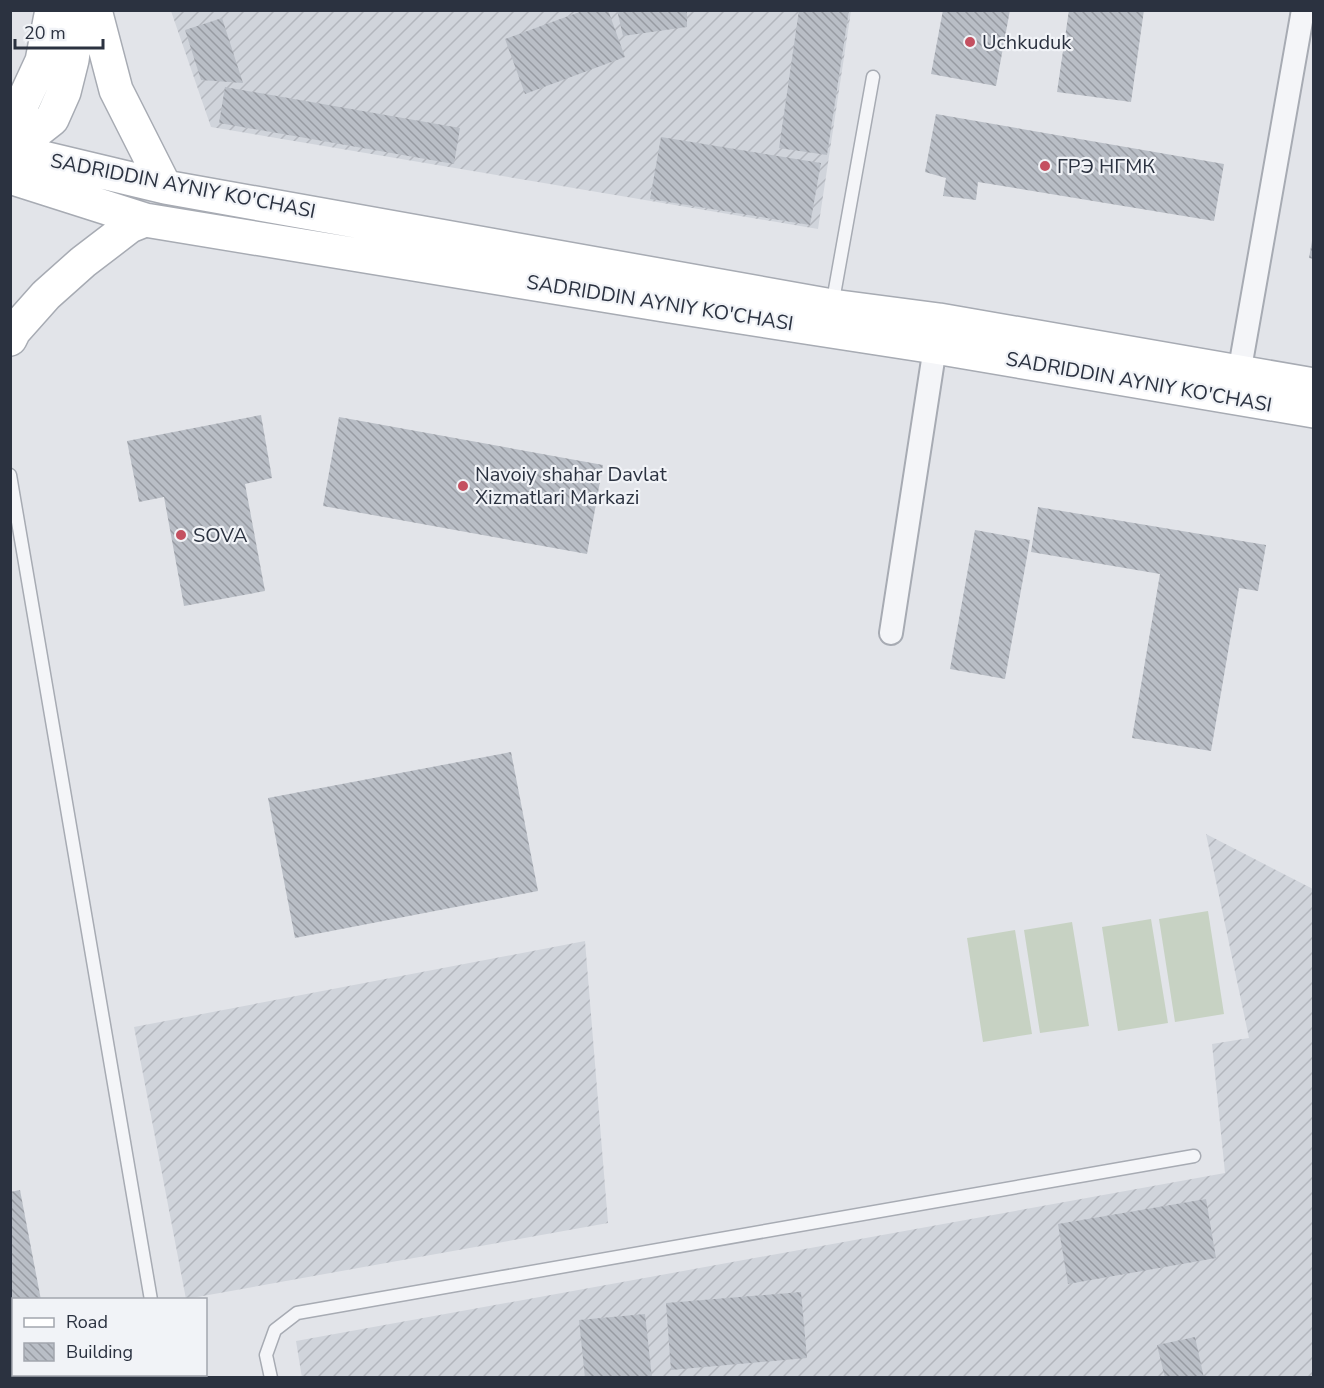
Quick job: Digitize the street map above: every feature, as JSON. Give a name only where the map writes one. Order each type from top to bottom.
[{"type":"main road","points":[[10,117],[23,102],[42,61],[52,10]]},
{"type":"main road","points":[[11,158],[52,119],[64,92],[79,10]]},
{"type":"main road","points":[[95,10],[116,90],[165,186]]},
{"type":"main road","name":"SADRIDDIN AYNIY KO'CHASI","points":[[11,158],[165,186],[830,318]]},
{"type":"main road","name":"SADRIDDIN AYNIY KO'CHASI","points":[[11,158],[145,220],[937,334],[1237,386],[1314,411]]},
{"type":"main road","points":[[10,339],[14,331],[46,295],[83,262],[130,226],[145,220]]},
{"type":"main road","name":"SADRIDDIN AYNIY KO'CHASI","points":[[1237,386],[1314,385]]},
{"type":"street","points":[[1237,386],[1304,10]]},
{"type":"street","points":[[891,633],[937,334]]},
{"type":"lane","points":[[830,318],[873,77]]},
{"type":"lane","points":[[10,475],[151,1298]]},
{"type":"lane","points":[[271,1377],[266,1355],[275,1330],[297,1313],[1194,1156]]},
{"type":"shaded area","points":[[171,11],[851,11],[818,229],[211,127]]},
{"type":"shaded area","points":[[1206,834],[1313,889],[1313,1377],[302,1378],[296,1341],[1225,1173],[1212,1044],[1249,1038]]},
{"type":"shaded area","points":[[585,941],[608,1223],[186,1298],[134,1027]]},
{"type":"green space","points":[[1208,911],[1224,1014],[1175,1022],[1159,919]]},
{"type":"green space","points":[[1151,919],[1168,1023],[1118,1031],[1102,927]]},
{"type":"green space","points":[[1072,922],[1089,1026],[1040,1033],[1024,930]]},
{"type":"green space","points":[[1015,930],[1032,1034],[983,1042],[967,938]]},
{"type":"building","points":[[585,10],[608,10],[625,57],[525,94],[505,39]]},
{"type":"building","points":[[617,10],[687,10],[687,27],[623,36]]},
{"type":"building","points":[[799,10],[849,10],[827,155],[779,148]]},
{"type":"building","name":"Uchkuduk","points":[[943,10],[1010,10],[996,86],[931,74]]},
{"type":"building","points":[[1069,10],[1144,10],[1131,102],[1057,92]]},
{"type":"building","points":[[222,18],[243,83],[201,80],[185,30]]},
{"type":"building","points":[[225,87],[460,128],[454,164],[219,123]]},
{"type":"building","points":[[936,114],[1224,164],[1214,221],[978,182],[976,200],[943,196],[946,178],[925,172]]},
{"type":"building","points":[[661,137],[821,163],[810,225],[650,199]]},
{"type":"building","points":[[1312,241],[1314,241],[1314,259],[1309,258]]},
{"type":"building","points":[[261,415],[272,478],[245,484],[265,591],[184,606],[164,497],[139,502],[127,441]]},
{"type":"building","name":"Navoiy shahar Davlat Xizmatlari Markazi","points":[[339,417],[603,465],[587,554],[323,506]]},
{"type":"building","points":[[1038,507],[1266,545],[1258,591],[1239,588],[1211,751],[1132,738],[1160,574],[1031,552]]},
{"type":"building","points":[[975,530],[1030,540],[1005,679],[950,669]]},
{"type":"building","points":[[511,752],[538,891],[295,938],[268,798]]},
{"type":"building","points":[[20,1190],[41,1298],[12,1298],[12,1376],[56,1376],[56,1378],[10,1378],[10,1192]]},
{"type":"building","points":[[1206,1199],[1216,1258],[1068,1284],[1058,1224]]},
{"type":"building","points":[[801,1292],[807,1358],[671,1370],[666,1303]]},
{"type":"building","points":[[645,1314],[652,1378],[585,1378],[579,1320]]},
{"type":"building","points":[[1195,1337],[1204,1378],[1165,1378],[1157,1345]]},
{"type":"place","name":"Uchkuduk","points":[[970,42]]},
{"type":"place","name":"ГРЭ НГМК","points":[[1045,166]]},
{"type":"place","name":"Navoiy shahar Davlat Xizmatlari Markazi","points":[[463,486]]},
{"type":"place","name":"SOVA","points":[[181,535]]}]
